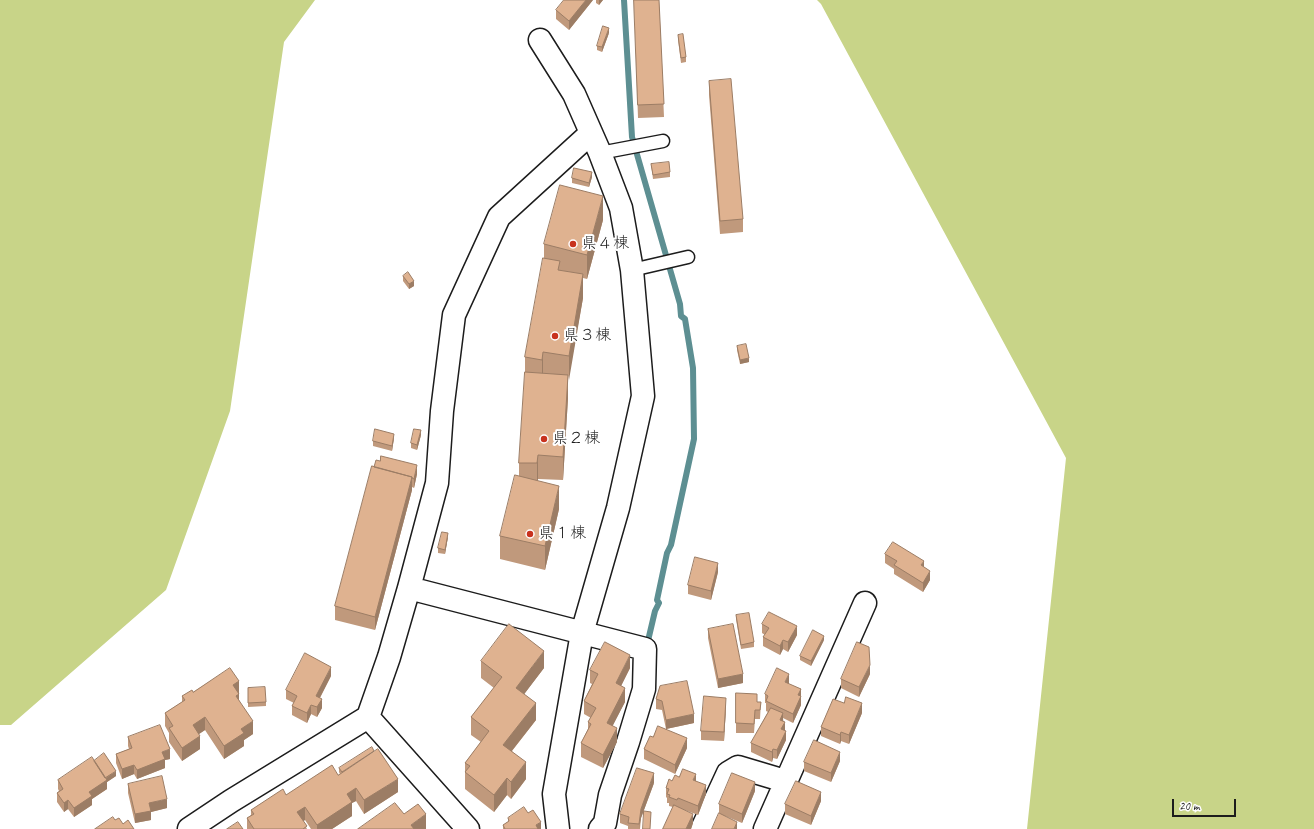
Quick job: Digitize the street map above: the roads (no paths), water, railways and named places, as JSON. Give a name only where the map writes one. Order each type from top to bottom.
[{"type":"street","points":[[540,40],[574,94],[600,153],[621,208],[632,270],[643,396],[618,508],[582,633],[554,794],[558,829]]},
{"type":"street","points":[[189,829],[231,801],[368,717],[389,657],[437,484],[442,412],[454,315],[499,217],[591,133]]},
{"type":"street","points":[[409,588],[645,649],[644,689],[610,794],[605,823],[600,829]]},
{"type":"street","points":[[765,829],[865,603]]},
{"type":"street","points":[[368,717],[468,829]]},
{"type":"street","points":[[702,829],[728,773],[738,767],[785,781]]},
{"type":"lane","points":[[600,153],[663,141]]},
{"type":"lane","points":[[632,270],[688,257]]},
{"type":"waterway","points":[[624,0],[632,137],[680,304],[681,316],[685,319],[693,368],[694,439],[671,545],[667,553],[657,600],[659,603],[655,611],[647,645]]},
{"type":"place","name":"県４棟","points":[[573,244]]},
{"type":"place","name":"県３棟","points":[[555,336]]},
{"type":"place","name":"県２棟","points":[[544,439]]},
{"type":"place","name":"県１棟","points":[[530,534]]}]
